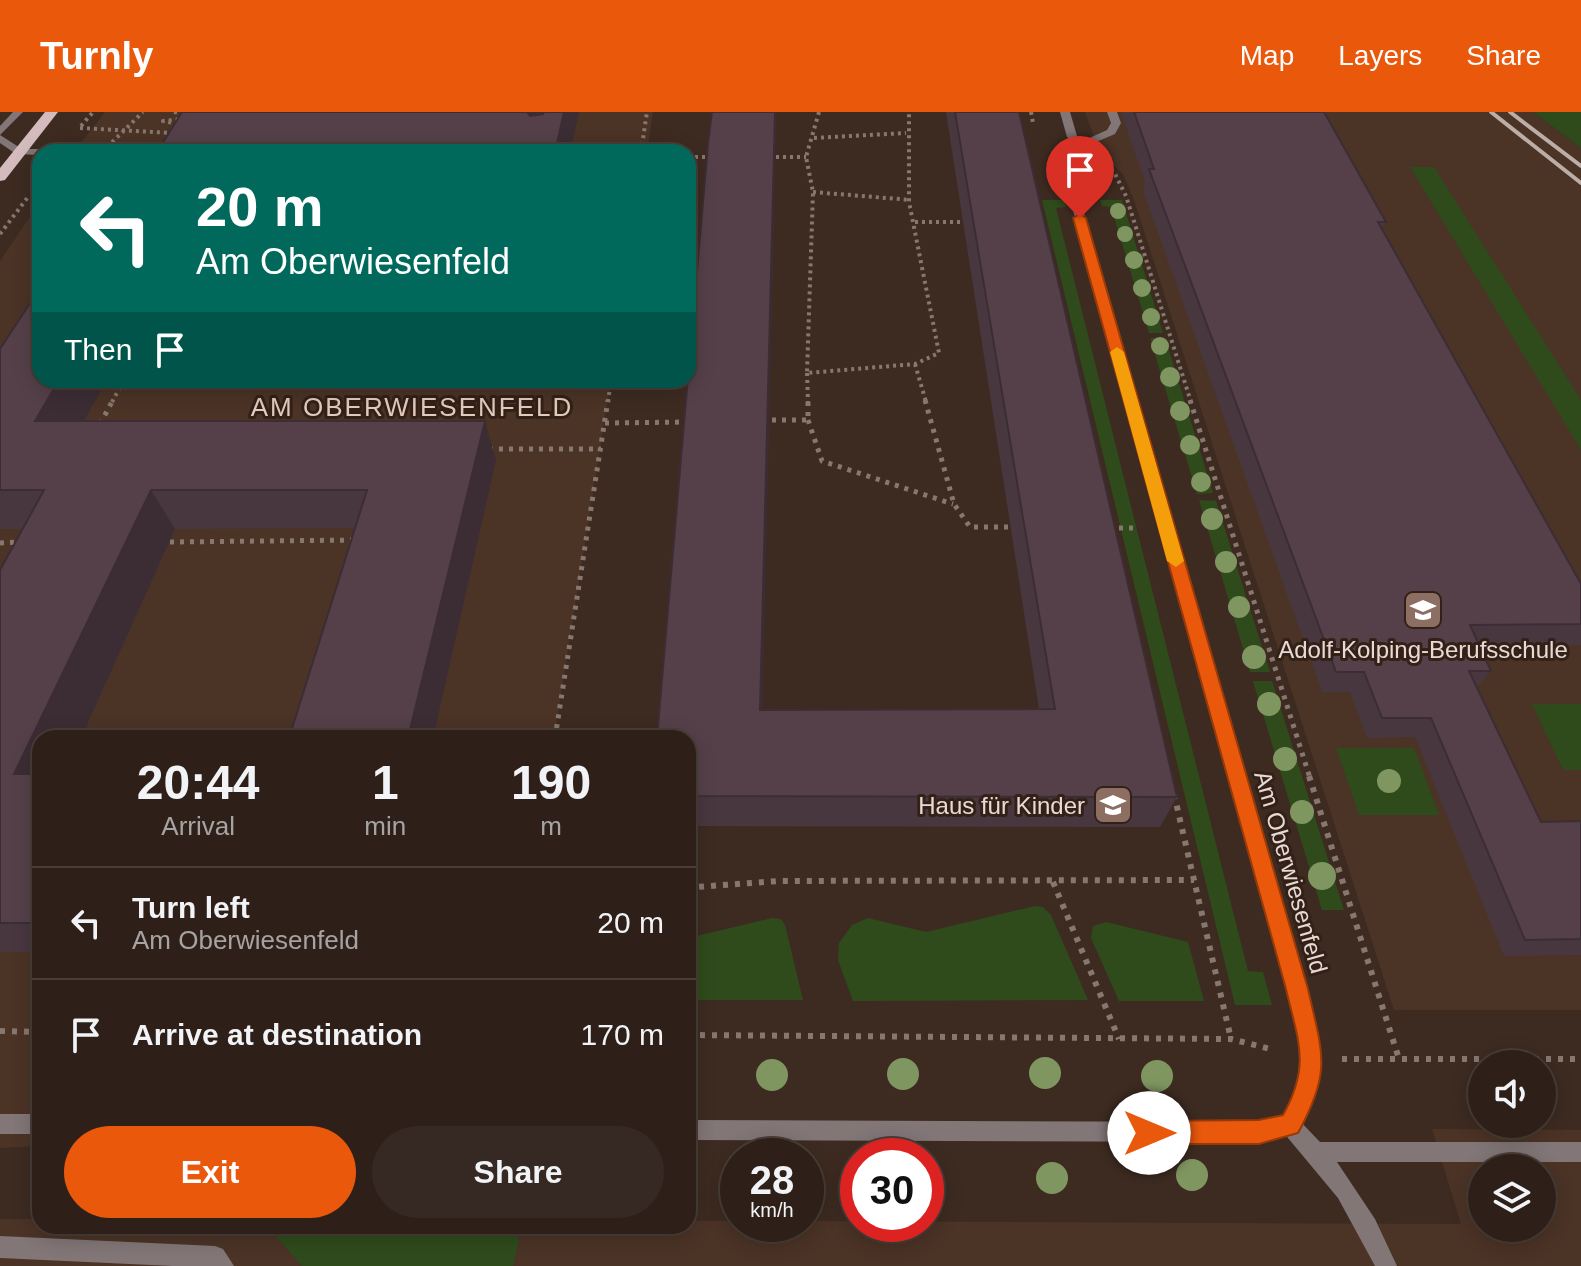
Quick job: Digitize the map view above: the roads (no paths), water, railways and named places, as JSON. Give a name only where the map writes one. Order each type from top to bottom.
[{"type":"main road","points":[[0,177],[52,112]]},
{"type":"street","points":[[18,112],[0,135],[20,152],[32,152]]},
{"type":"street","points":[[1065,112],[1072,137],[1082,145],[1111,132],[1116,123],[1112,112]]},
{"type":"street","name":"Am Oberwiesenfeld","points":[[1082,145],[1072,156],[1076,205],[1297,989],[1313,1060],[1308,1093],[1290,1125]]},
{"type":"street","points":[[0,1124],[32,1124]]},
{"type":"street","points":[[696,1130],[1211,1133],[1259,1132],[1290,1125],[1317,1152],[1362,1214],[1386,1266]]},
{"type":"street","points":[[1317,1152],[1581,1152]]},
{"type":"street","points":[[0,1247],[215,1257],[223,1266]]},
{"type":"railway","points":[[1491,112],[1581,183]]},
{"type":"railway","points":[[1510,112],[1581,166]]},
{"type":"place","name":"Adolf-Kolping-Berufsschule","points":[[1423,610]]},
{"type":"place","name":"Haus für Kinder","points":[[1113,805]]},
{"type":"district","name":"AM OBERWIESENFELD","points":[[412,407]]}]
